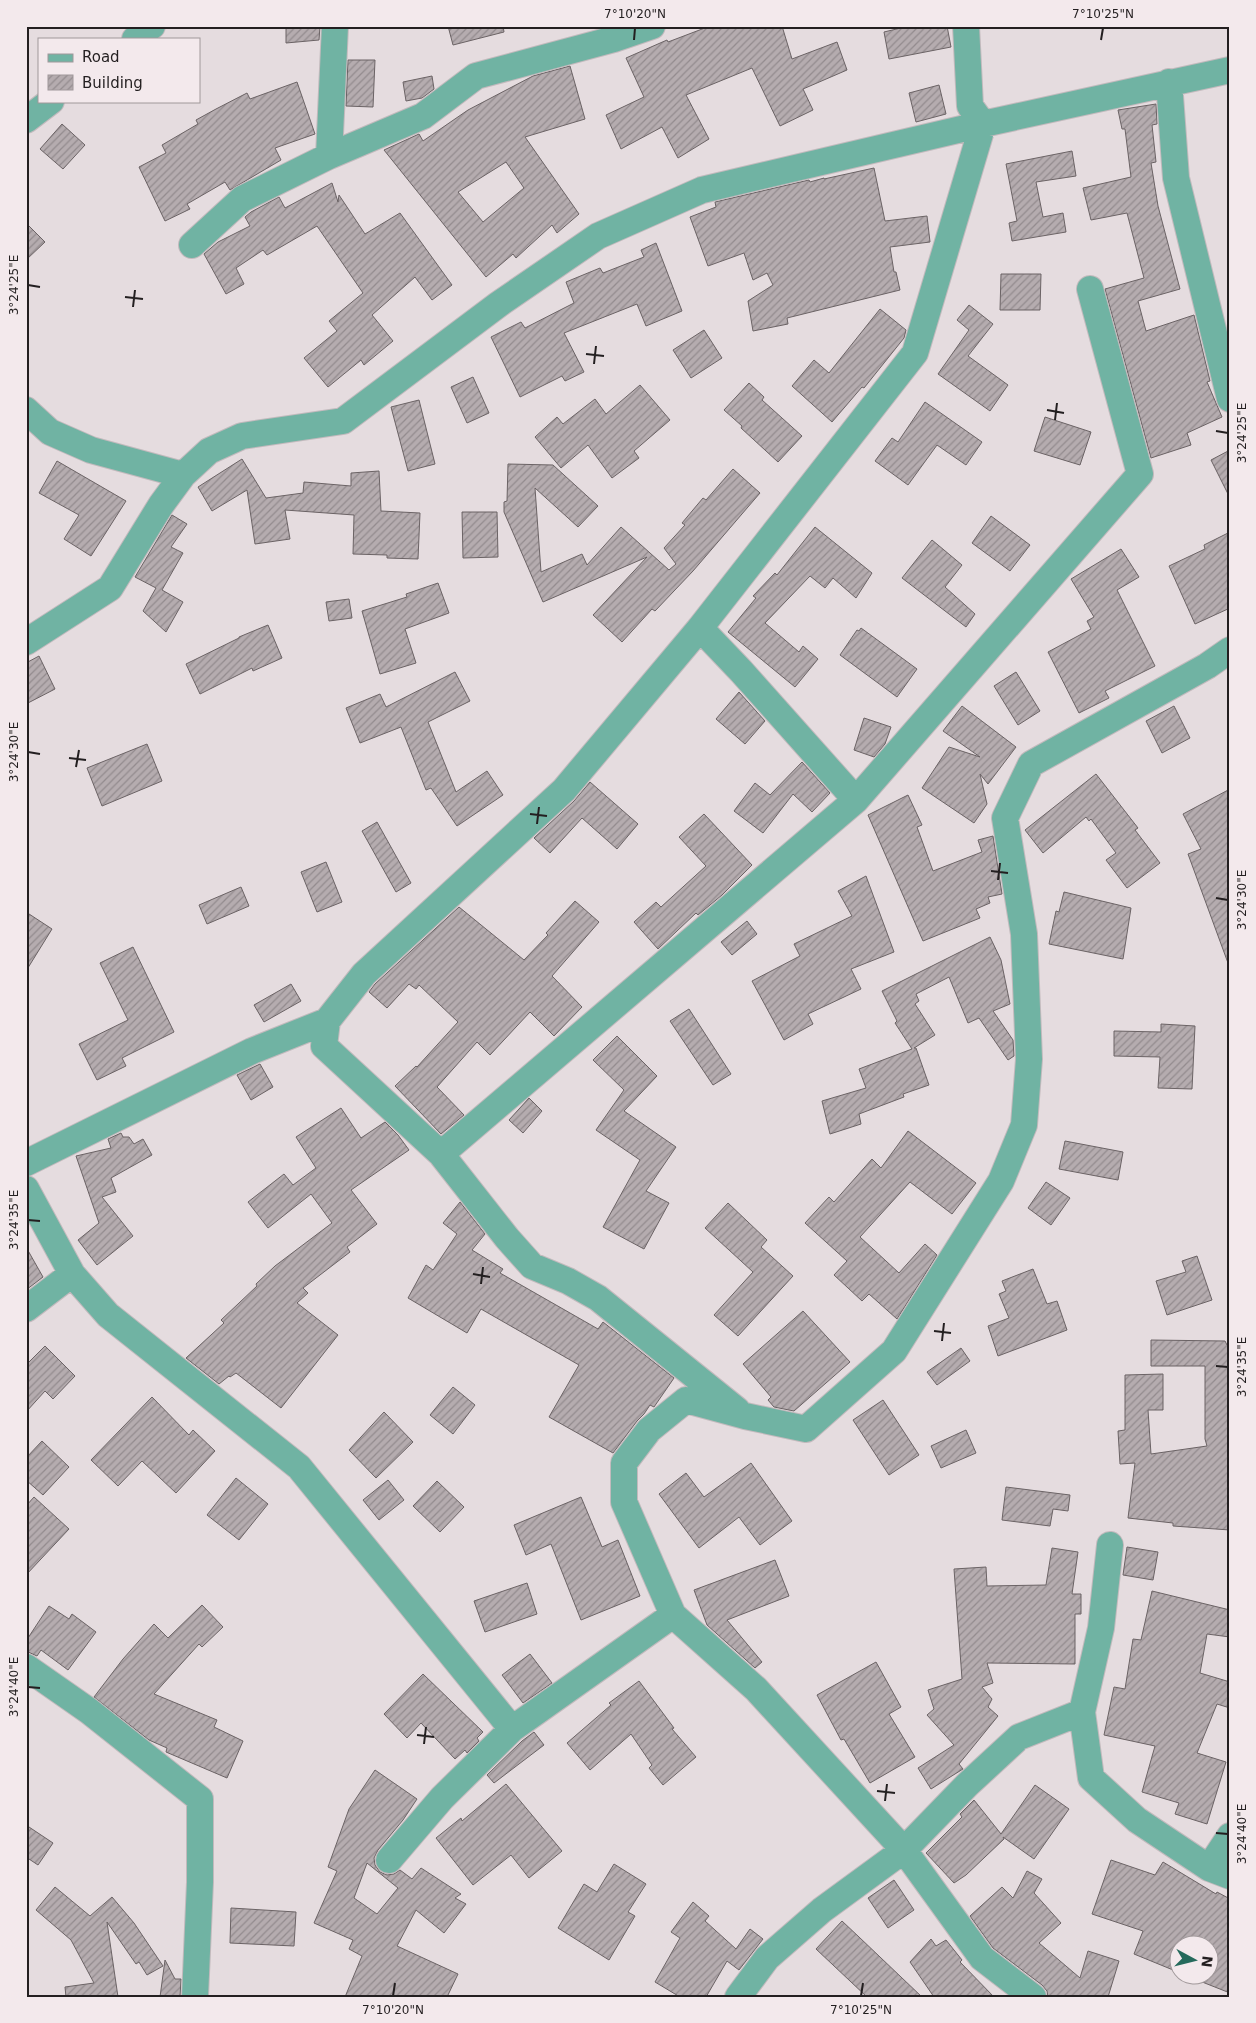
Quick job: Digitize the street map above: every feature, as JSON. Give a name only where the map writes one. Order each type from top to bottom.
[{"type":"street","points":[[136,38],[152,26]]},
{"type":"street","points":[[329,156],[335,26]]},
{"type":"street","points":[[192,245],[242,199],[329,156],[423,116],[476,76],[611,33],[652,26]]},
{"type":"street","points":[[966,26],[970,106],[983,124]]},
{"type":"street","points":[[26,642],[110,588],[161,505],[183,475],[209,451],[242,436],[343,421],[499,304],[598,236],[702,190],[983,124],[1230,70]]},
{"type":"street","points":[[1169,82],[1176,178],[1230,399]]},
{"type":"street","points":[[26,120],[50,102]]},
{"type":"street","points":[[26,1163],[252,1051],[327,1021],[364,974],[564,790],[700,628],[915,353],[983,124]]},
{"type":"street","points":[[442,1154],[856,800],[1140,474],[1090,289]]},
{"type":"street","points":[[26,410],[50,432],[91,450],[183,475]]},
{"type":"street","points":[[700,628],[742,672],[856,800]]},
{"type":"street","points":[[1033,1997],[982,1958],[904,1850],[756,1689],[674,1615],[624,1502],[624,1463],[649,1430],[686,1400],[745,1416],[806,1429],[894,1351],[1001,1181],[1024,1125],[1029,1059],[1024,934],[1005,818],[1031,764],[1207,666],[1230,650]]},
{"type":"street","points":[[327,1021],[324,1046],[442,1154],[507,1238],[532,1266],[568,1281],[598,1298],[745,1416]]},
{"type":"street","points":[[26,1189],[72,1274],[108,1315],[298,1467],[512,1729]]},
{"type":"street","points":[[26,1310],[72,1274]]},
{"type":"street","points":[[1110,1545],[1101,1628],[1082,1712],[1091,1778],[1137,1820],[1219,1872],[1230,1836]]},
{"type":"street","points":[[389,1860],[442,1798],[512,1729],[674,1615]]},
{"type":"street","points":[[26,1667],[89,1711],[200,1799],[200,1882],[195,1997]]},
{"type":"street","points":[[738,1997],[767,1958],[822,1910],[904,1850],[967,1785],[1019,1737],[1082,1712]]},
{"type":"building","points":[[286,26],[320,26],[319,40],[286,43]]},
{"type":"building","points":[[448,26],[503,26],[504,32],[453,45]]},
{"type":"building","points":[[710,26],[782,26],[792,59],[837,42],[847,70],[803,89],[813,110],[780,126],[752,68],[686,95],[709,139],[678,158],[662,127],[621,149],[606,115],[644,97],[626,58],[667,40],[668,42]]},
{"type":"building","points":[[909,26],[947,26],[951,47],[889,59],[884,32]]},
{"type":"building","points":[[348,60],[375,60],[373,107],[346,106]]},
{"type":"building","points":[[570,66],[585,119],[525,137],[579,214],[557,233],[552,225],[516,258],[513,254],[486,277],[384,150],[419,134],[423,141],[468,110],[533,76]],"holes":[[[506,162],[524,188],[483,222],[458,192]]]},
{"type":"building","points":[[432,76],[434,89],[422,98],[406,101],[403,82]]},
{"type":"building","points":[[297,82],[315,134],[275,148],[281,160],[230,190],[225,182],[187,204],[190,209],[165,221],[139,167],[166,153],[162,145],[198,124],[196,120],[216,109],[247,93],[250,99]]},
{"type":"building","points":[[939,85],[946,114],[916,122],[909,93]]},
{"type":"building","points":[[1156,104],[1157,124],[1152,125],[1156,162],[1151,163],[1158,206],[1180,289],[1138,301],[1146,331],[1194,315],[1210,381],[1207,382],[1222,417],[1187,433],[1191,445],[1151,458],[1105,289],[1144,278],[1127,213],[1091,220],[1083,188],[1131,177],[1125,129],[1122,129],[1118,110]]},
{"type":"building","points":[[62,124],[85,145],[63,169],[40,149]]},
{"type":"building","points":[[1072,151],[1076,176],[1036,182],[1043,217],[1063,213],[1066,232],[1012,241],[1009,223],[1017,221],[1006,164]]},
{"type":"building","points":[[874,168],[885,221],[927,216],[930,242],[890,247],[894,272],[896,272],[900,290],[787,318],[788,324],[753,331],[748,301],[773,285],[767,273],[753,280],[744,253],[708,266],[690,217],[716,207],[715,202],[809,180],[810,182]]},
{"type":"building","points":[[332,183],[338,202],[339,195],[365,234],[400,213],[452,285],[432,300],[415,277],[372,315],[393,341],[364,365],[361,360],[328,387],[304,358],[337,331],[329,321],[363,293],[317,226],[267,255],[263,250],[236,268],[244,284],[226,294],[204,254],[218,242],[250,226],[245,217],[251,212],[279,197],[285,208]]},
{"type":"building","points":[[26,223],[45,242],[26,260]]},
{"type":"building","points":[[656,243],[682,311],[646,326],[637,304],[564,333],[584,372],[565,381],[562,376],[520,397],[491,337],[521,322],[525,328],[574,303],[566,282],[600,268],[603,273],[644,257],[641,250]]},
{"type":"building","points":[[1001,274],[1041,274],[1040,310],[1000,310]]},
{"type":"building","points":[[969,305],[993,324],[968,356],[1008,385],[990,411],[938,374],[969,330],[957,320]]},
{"type":"building","points":[[880,309],[906,330],[904,338],[864,388],[862,387],[832,422],[792,386],[814,360],[829,373]]},
{"type":"building","points":[[704,330],[722,358],[691,378],[673,350]]},
{"type":"building","points":[[473,377],[489,413],[467,423],[451,387]]},
{"type":"building","points":[[749,383],[764,397],[762,400],[802,436],[778,462],[724,410]]},
{"type":"building","points":[[640,385],[670,420],[634,451],[639,458],[612,478],[588,445],[561,468],[535,437],[557,417],[563,424],[595,399],[606,414]]},
{"type":"building","points":[[419,400],[435,464],[408,471],[391,407]]},
{"type":"building","points":[[925,402],[982,442],[966,465],[937,445],[908,485],[875,461],[892,438],[898,442]]},
{"type":"building","points":[[1045,417],[1091,432],[1080,465],[1034,451]]},
{"type":"building","points":[[1230,450],[1230,498],[1211,460]]},
{"type":"building","points":[[242,459],[266,498],[303,493],[304,482],[351,486],[351,473],[379,471],[381,511],[420,513],[418,559],[387,558],[387,555],[353,554],[354,515],[285,510],[290,539],[255,544],[247,490],[212,511],[198,487]]},
{"type":"building","points":[[57,461],[126,501],[91,556],[64,539],[79,515],[39,493]]},
{"type":"building","points":[[508,464],[553,465],[598,506],[578,527],[535,488],[541,572],[582,554],[587,565],[621,527],[669,570],[676,564],[664,548],[685,525],[682,523],[703,498],[706,500],[733,469],[760,493],[693,571],[655,611],[652,609],[622,642],[593,615],[647,557],[543,602],[504,512],[504,502],[507,501]]},
{"type":"building","points":[[462,512],[497,512],[498,557],[463,558]]},
{"type":"building","points":[[172,515],[187,524],[171,547],[183,553],[162,590],[183,602],[166,632],[143,611],[156,588],[135,577]]},
{"type":"building","points":[[991,516],[1030,545],[1010,571],[972,543]]},
{"type":"building","points":[[815,527],[872,573],[856,598],[833,578],[825,588],[810,576],[765,623],[799,652],[803,646],[818,659],[795,687],[728,632],[756,598],[753,596],[775,573],[777,575]]},
{"type":"building","points":[[1230,532],[1230,608],[1195,624],[1169,566],[1205,549],[1204,545]]},
{"type":"building","points":[[932,540],[962,565],[945,587],[975,614],[966,627],[902,578]]},
{"type":"building","points":[[1121,549],[1139,577],[1117,590],[1155,666],[1105,691],[1109,698],[1079,713],[1048,652],[1091,629],[1087,621],[1094,617],[1071,579]]},
{"type":"building","points":[[438,583],[449,613],[405,629],[416,663],[380,674],[362,611],[407,597],[406,594]]},
{"type":"building","points":[[349,599],[352,618],[329,621],[326,602]]},
{"type":"building","points":[[268,625],[282,658],[253,671],[252,668],[200,694],[186,664],[239,637]]},
{"type":"building","points":[[861,628],[917,669],[897,697],[840,655],[857,630],[859,631]]},
{"type":"building","points":[[39,656],[55,689],[26,704],[26,663]]},
{"type":"building","points":[[455,672],[470,701],[428,722],[456,792],[487,771],[503,795],[457,826],[431,788],[426,790],[401,727],[360,743],[346,708],[380,694],[386,707]]},
{"type":"building","points":[[1016,672],[1040,711],[1018,725],[994,686]]},
{"type":"building","points":[[739,692],[765,721],[745,744],[716,719]]},
{"type":"building","points":[[962,706],[1016,747],[988,784],[980,774],[987,804],[974,823],[922,788],[949,747],[980,757],[943,731]]},
{"type":"building","points":[[1174,706],[1190,738],[1162,753],[1146,721]]},
{"type":"building","points":[[864,718],[891,727],[885,744],[874,757],[854,750]]},
{"type":"building","points":[[147,744],[162,781],[102,806],[87,768]]},
{"type":"building","points":[[802,762],[830,793],[812,812],[793,794],[763,833],[734,811],[755,783],[770,795]]},
{"type":"building","points":[[1096,774],[1138,828],[1135,830],[1160,863],[1127,888],[1106,860],[1116,853],[1091,819],[1089,821],[1086,817],[1043,853],[1025,830]]},
{"type":"building","points":[[590,782],[638,824],[617,849],[582,818],[550,853],[534,838],[574,801]]},
{"type":"building","points":[[1230,789],[1230,962],[1228,963],[1188,854],[1201,849],[1183,814]]},
{"type":"building","points":[[908,795],[922,825],[917,827],[933,871],[982,852],[978,840],[993,836],[1002,894],[988,897],[990,903],[976,909],[980,918],[923,941],[868,815]]},
{"type":"building","points":[[704,814],[752,865],[722,895],[698,915],[696,913],[658,949],[634,922],[656,902],[661,907],[706,866],[679,837]]},
{"type":"building","points":[[377,822],[411,883],[396,892],[362,831]]},
{"type":"building","points":[[326,862],[342,902],[317,912],[301,872]]},
{"type":"building","points":[[866,876],[894,952],[851,969],[861,989],[808,1014],[813,1024],[784,1040],[752,981],[800,956],[794,944],[852,916],[838,891]]},
{"type":"building","points":[[241,887],[249,906],[207,924],[199,905]]},
{"type":"building","points":[[1064,892],[1131,908],[1123,959],[1049,944],[1056,911],[1059,912]]},
{"type":"building","points":[[575,901],[599,922],[552,976],[582,1007],[554,1036],[530,1012],[490,1055],[477,1042],[437,1087],[464,1115],[441,1134],[395,1086],[417,1067],[458,1022],[419,985],[416,989],[409,984],[387,1008],[369,992],[375,984],[459,907],[524,960],[548,935],[546,933]]},
{"type":"building","points":[[26,912],[52,929],[26,971]]},
{"type":"building","points":[[747,921],[757,934],[732,955],[721,942]]},
{"type":"building","points":[[990,937],[1001,960],[1010,1004],[993,1011],[1013,1040],[1014,1056],[1008,1060],[979,1018],[968,1023],[949,977],[916,994],[919,1001],[915,1004],[935,1035],[914,1048],[916,1048],[929,1085],[903,1094],[904,1097],[859,1114],[861,1124],[830,1134],[822,1101],[866,1088],[859,1069],[912,1049],[895,1023],[897,1021],[882,991]]},
{"type":"building","points":[[133,947],[174,1032],[122,1058],[126,1066],[97,1080],[79,1044],[128,1020],[100,963]]},
{"type":"building","points":[[291,984],[301,1001],[264,1022],[254,1005]]},
{"type":"building","points":[[689,1009],[731,1074],[713,1085],[670,1021]]},
{"type":"building","points":[[1161,1024],[1195,1026],[1192,1089],[1158,1088],[1160,1057],[1114,1056],[1114,1031],[1161,1032]]},
{"type":"building","points":[[617,1036],[657,1076],[624,1111],[676,1147],[646,1191],[669,1203],[644,1249],[603,1227],[640,1160],[596,1130],[624,1090],[593,1060]]},
{"type":"building","points":[[260,1064],[273,1087],[251,1100],[237,1075]]},
{"type":"building","points":[[529,1098],[542,1111],[523,1133],[509,1120]]},
{"type":"building","points":[[341,1108],[361,1138],[385,1122],[409,1150],[351,1190],[377,1224],[347,1247],[350,1252],[303,1288],[308,1293],[297,1303],[338,1335],[281,1408],[236,1373],[219,1384],[186,1358],[224,1323],[221,1320],[275,1266],[332,1223],[311,1194],[268,1228],[248,1202],[284,1174],[293,1185],[316,1168],[296,1137]]},
{"type":"building","points":[[908,1131],[976,1183],[952,1214],[910,1182],[860,1237],[899,1273],[925,1244],[937,1255],[897,1319],[869,1294],[862,1301],[834,1275],[847,1261],[805,1223],[829,1197],[834,1202],[872,1159],[881,1168]]},
{"type":"building","points":[[121,1133],[123,1137],[129,1137],[134,1144],[143,1139],[152,1155],[111,1178],[116,1192],[102,1197],[133,1236],[97,1265],[78,1240],[99,1223],[76,1156],[111,1148],[108,1139]]},
{"type":"building","points":[[1065,1141],[1123,1152],[1118,1180],[1059,1169]]},
{"type":"building","points":[[1046,1182],[1070,1198],[1051,1225],[1028,1208]]},
{"type":"building","points":[[460,1202],[485,1234],[472,1250],[503,1269],[500,1273],[598,1329],[603,1322],[674,1378],[654,1407],[650,1405],[613,1453],[549,1417],[579,1365],[481,1309],[467,1333],[408,1298],[426,1265],[433,1270],[457,1234],[443,1223]]},
{"type":"building","points":[[728,1203],[767,1240],[761,1247],[793,1276],[738,1336],[714,1315],[753,1272],[705,1228]]},
{"type":"building","points":[[26,1247],[43,1277],[26,1290]]},
{"type":"building","points":[[1197,1256],[1212,1300],[1167,1315],[1156,1281],[1186,1272],[1182,1261]]},
{"type":"building","points":[[1033,1269],[1047,1304],[1057,1301],[1067,1330],[998,1356],[988,1326],[1009,1318],[999,1294],[1006,1291],[1002,1281]]},
{"type":"building","points":[[803,1311],[850,1362],[794,1411],[774,1407],[768,1400],[771,1397],[743,1364]]},
{"type":"building","points":[[1151,1340],[1225,1341],[1227,1345],[1230,1344],[1230,1530],[1173,1526],[1173,1523],[1128,1518],[1135,1463],[1120,1464],[1118,1431],[1125,1430],[1125,1375],[1163,1374],[1163,1410],[1148,1410],[1151,1454],[1207,1446],[1205,1439],[1205,1366],[1151,1366]]},
{"type":"building","points":[[45,1346],[75,1376],[53,1399],[45,1391],[26,1412],[26,1365]]},
{"type":"building","points":[[961,1348],[970,1361],[937,1385],[927,1372]]},
{"type":"building","points":[[453,1387],[475,1405],[453,1434],[430,1415]]},
{"type":"building","points":[[152,1397],[189,1435],[193,1430],[215,1451],[176,1493],[142,1461],[118,1486],[91,1460]]},
{"type":"building","points":[[883,1400],[919,1455],[889,1475],[853,1420]]},
{"type":"building","points":[[384,1412],[413,1442],[376,1478],[349,1450]]},
{"type":"building","points":[[966,1430],[976,1453],[941,1468],[931,1446]]},
{"type":"building","points":[[42,1441],[69,1467],[43,1495],[26,1480],[26,1458]]},
{"type":"building","points":[[751,1463],[792,1521],[760,1545],[739,1517],[699,1548],[659,1494],[686,1473],[704,1497]]},
{"type":"building","points":[[236,1478],[268,1504],[239,1540],[207,1515]]},
{"type":"building","points":[[388,1480],[404,1500],[379,1520],[363,1500]]},
{"type":"building","points":[[437,1481],[464,1507],[440,1532],[413,1506]]},
{"type":"building","points":[[1006,1487],[1070,1495],[1068,1511],[1053,1509],[1050,1526],[1002,1520]]},
{"type":"building","points":[[34,1497],[69,1529],[26,1575],[26,1506]]},
{"type":"building","points":[[581,1497],[602,1547],[618,1540],[640,1596],[581,1620],[551,1544],[526,1555],[514,1525]]},
{"type":"building","points":[[1127,1547],[1158,1552],[1153,1580],[1123,1575]]},
{"type":"building","points":[[1052,1548],[1078,1552],[1072,1594],[1081,1594],[1081,1614],[1075,1614],[1075,1664],[987,1663],[993,1683],[982,1687],[992,1699],[988,1707],[998,1716],[959,1764],[963,1769],[931,1789],[918,1768],[954,1745],[927,1715],[934,1709],[928,1690],[962,1679],[954,1569],[986,1567],[987,1586],[1046,1585]]},
{"type":"building","points":[[775,1560],[789,1596],[727,1620],[762,1662],[755,1668],[707,1625],[694,1590]]},
{"type":"building","points":[[527,1583],[537,1614],[485,1632],[474,1601]]},
{"type":"building","points":[[1152,1591],[1230,1610],[1230,1637],[1207,1634],[1200,1673],[1230,1682],[1230,1708],[1217,1704],[1197,1753],[1226,1762],[1207,1824],[1175,1814],[1179,1803],[1142,1792],[1155,1746],[1104,1735],[1114,1687],[1125,1689],[1133,1639],[1141,1640]]},
{"type":"building","points":[[202,1605],[223,1627],[202,1647],[199,1644],[154,1694],[217,1720],[214,1727],[243,1741],[227,1778],[166,1752],[167,1748],[149,1740],[94,1697],[123,1659],[154,1624],[168,1638]]},
{"type":"building","points":[[49,1606],[69,1619],[72,1614],[96,1632],[68,1670],[41,1650],[37,1656],[26,1651],[26,1641]]},
{"type":"building","points":[[530,1654],[552,1683],[523,1703],[502,1675]]},
{"type":"building","points":[[876,1662],[901,1707],[889,1714],[915,1757],[870,1783],[844,1739],[841,1740],[817,1695]]},
{"type":"building","points":[[423,1674],[483,1732],[477,1738],[479,1741],[467,1753],[465,1750],[455,1759],[421,1723],[407,1738],[384,1714]]},
{"type":"building","points":[[639,1681],[674,1728],[672,1729],[696,1757],[663,1785],[649,1768],[652,1765],[631,1734],[590,1770],[567,1743],[611,1705],[609,1703]]},
{"type":"building","points":[[534,1732],[544,1745],[494,1783],[487,1775]]},
{"type":"building","points":[[375,1770],[417,1799],[403,1820],[378,1850],[374,1858],[375,1865],[380,1872],[387,1875],[394,1874],[400,1870],[412,1879],[421,1868],[461,1894],[455,1898],[466,1904],[444,1933],[416,1910],[397,1946],[458,1974],[447,1997],[345,1997],[362,1956],[349,1949],[353,1940],[314,1923],[337,1871],[328,1867],[349,1809]],"holes":[[[367,1863],[398,1888],[377,1914],[354,1898]]]},
{"type":"building","points":[[506,1784],[562,1851],[529,1878],[511,1855],[473,1885],[436,1838],[461,1818],[462,1821]]},
{"type":"building","points":[[1035,1785],[1069,1809],[1034,1859],[1003,1837],[1004,1839],[966,1875],[954,1883],[926,1853],[962,1817],[960,1814],[974,1800],[1001,1834]]},
{"type":"building","points":[[26,1825],[53,1843],[38,1865],[26,1857]]},
{"type":"building","points":[[1111,1860],[1155,1875],[1163,1862],[1216,1894],[1217,1892],[1230,1899],[1230,1993],[1212,1986],[1218,1986],[1218,1936],[1168,1936],[1168,1968],[1134,1954],[1143,1931],[1092,1914]]},
{"type":"building","points":[[614,1864],[646,1884],[628,1912],[635,1916],[609,1960],[558,1928],[584,1884],[597,1892]]},
{"type":"building","points":[[1027,1871],[1042,1879],[1034,1893],[1061,1923],[1039,1943],[1080,1978],[1088,1951],[1119,1961],[1108,1997],[1048,1997],[1047,1991],[1042,1985],[993,1948],[970,1916],[1002,1887],[1013,1898]]},
{"type":"building","points":[[894,1880],[914,1910],[888,1928],[868,1898]]},
{"type":"building","points":[[55,1887],[90,1916],[112,1897],[134,1923],[163,1966],[147,1975],[139,1962],[136,1964],[107,1922],[118,1997],[66,1997],[65,1987],[94,1983],[71,1940],[36,1910]]},
{"type":"building","points":[[693,1902],[709,1916],[705,1921],[736,1949],[750,1929],[763,1939],[739,1970],[727,1961],[706,1997],[680,1997],[655,1982],[680,1938],[671,1932]]},
{"type":"building","points":[[231,1908],[296,1912],[294,1946],[230,1943]]},
{"type":"building","points":[[842,1921],[922,1997],[867,1997],[816,1949]]},
{"type":"building","points":[[931,1939],[936,1946],[946,1940],[962,1960],[960,1962],[994,1997],[934,1997],[910,1962]]},
{"type":"building","points":[[165,1960],[175,1979],[181,1979],[180,1997],[160,1997]]}]
